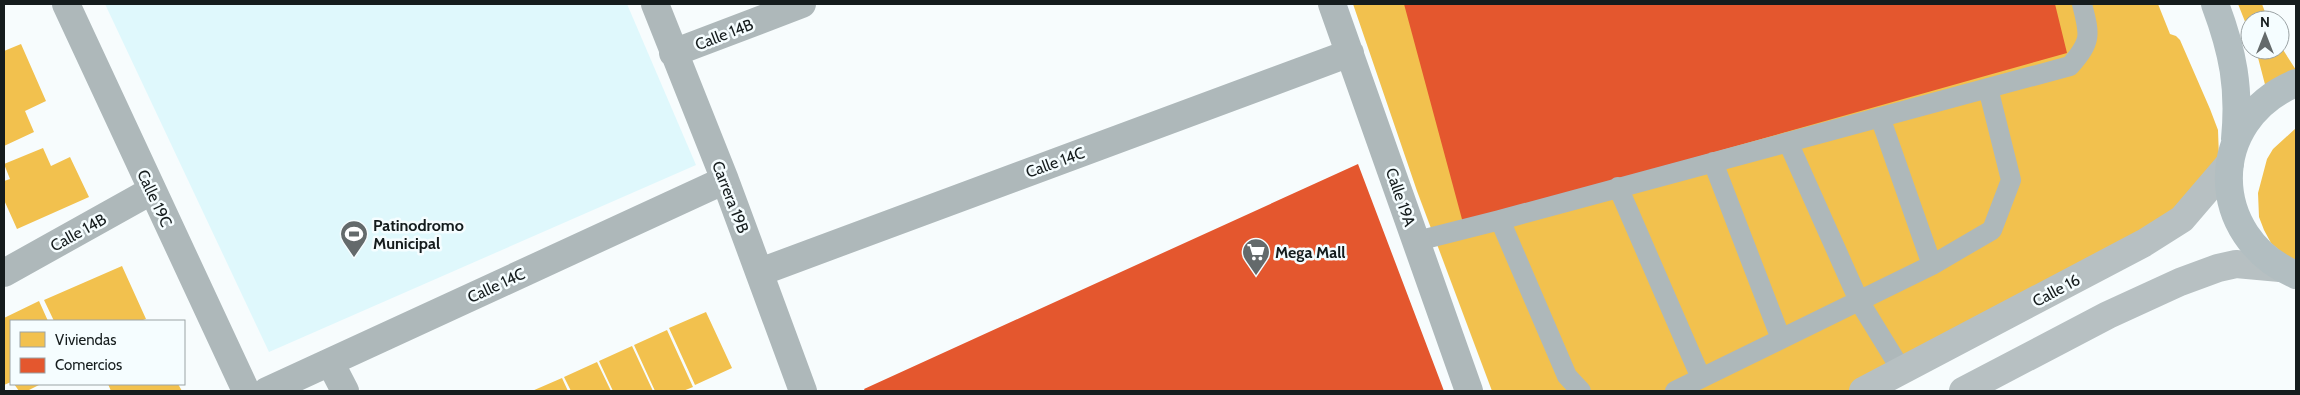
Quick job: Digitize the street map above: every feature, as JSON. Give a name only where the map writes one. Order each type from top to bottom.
[{"type":"highway","points":[[2215,4],[2235,69],[2238,112],[2232,154],[2230,198],[2242,231],[2265,257],[2288,271]]},
{"type":"highway","points":[[2232,154],[2242,127],[2254,112],[2267,99],[2296,83]]},
{"type":"main road","name":"Calle 16","points":[[1863,391],[2144,244],[2182,219],[2232,154]]},
{"type":"main road","points":[[1963,391],[2108,314],[2180,282],[2218,268],[2236,264],[2288,271]]},
{"type":"street","name":"Calle 19C","points":[[66,4],[246,391]]},
{"type":"street","name":"Carrera 19B","points":[[655,4],[673,53],[726,180],[803,391]]},
{"type":"street","name":"Calle 14B","points":[[673,53],[802,4]]},
{"type":"street","name":"Calle 19A","points":[[1332,4],[1469,391]]},
{"type":"street","name":"Calle 14C","points":[[760,272],[1350,53]]},
{"type":"street","name":"Calle 14C","points":[[267,391],[726,180]]},
{"type":"street","name":"Calle 14B","points":[[4,273],[152,192]]},
{"type":"street","points":[[330,362],[346,391]]},
{"type":"lane","points":[[1417,241],[2070,66],[2085,49],[2088,29],[2082,4]]},
{"type":"lane","points":[[1675,391],[1932,265],[1992,230],[2011,180],[1988,88]]},
{"type":"lane","points":[[1880,117],[1932,265]]},
{"type":"lane","points":[[1788,142],[1859,301],[1902,370]]},
{"type":"lane","points":[[1713,162],[1781,339]]},
{"type":"lane","points":[[1618,188],[1701,378]]},
{"type":"lane","points":[[1500,220],[1567,376],[1580,391]]},
{"type":"shaded area","name":"Patinodromo Municipal","points":[[105,4],[627,4],[696,165],[269,352]]},
{"type":"building: Viviendas","points":[[1353,4],[2158,4],[2170,34],[2180,40],[2210,109],[2218,130],[2219,158],[2210,179],[2134,245],[1848,391],[1492,391],[1417,191]]},
{"type":"building: Viviendas","points":[[2238,4],[2262,4],[2264,10],[2240,10]]},
{"type":"building: Viviendas","points":[[21,44],[46,101],[25,111],[34,132],[4,146],[4,51]]},
{"type":"building: Viviendas","points":[[2259,60],[2290,60],[2296,70],[2268,96]]},
{"type":"building: Viviendas","points":[[2296,128],[2296,265],[2271,243],[2264,230],[2259,217],[2258,193],[2267,159],[2273,149]]},
{"type":"building: Viviendas","points":[[43,148],[51,166],[70,157],[89,197],[17,229],[4,200],[4,181],[10,179],[4,164]]},
{"type":"building: Viviendas","points":[[122,266],[146,319],[54,320],[44,300]]},
{"type":"building: Viviendas","points":[[39,301],[48,320],[10,320],[10,382],[4,385],[4,318]]},
{"type":"building: Viviendas","points":[[706,312],[732,368],[695,385],[669,328]]},
{"type":"building: Viviendas","points":[[667,330],[693,387],[683,391],[655,391],[634,345]]},
{"type":"building: Viviendas","points":[[632,346],[653,391],[613,391],[599,361]]},
{"type":"building: Viviendas","points":[[597,362],[611,391],[571,391],[564,377]]},
{"type":"building: Viviendas","points":[[562,378],[568,391],[532,391]]},
{"type":"building: Viviendas","points":[[15,385],[39,385],[27,391],[19,391]]},
{"type":"building: Viviendas","points":[[108,385],[179,385],[182,391],[111,391]]},
{"type":"building: Comercios","points":[[1404,4],[2055,4],[2067,53],[1463,223]]},
{"type":"building: Comercios","name":"Mega Mall","points":[[1358,164],[1444,391],[865,391],[864,389]]},
{"type":"place","name":"Patinodromo Municipal","points":[[354,258]]},
{"type":"place","name":"Mega Mall","points":[[1256,276]]}]
